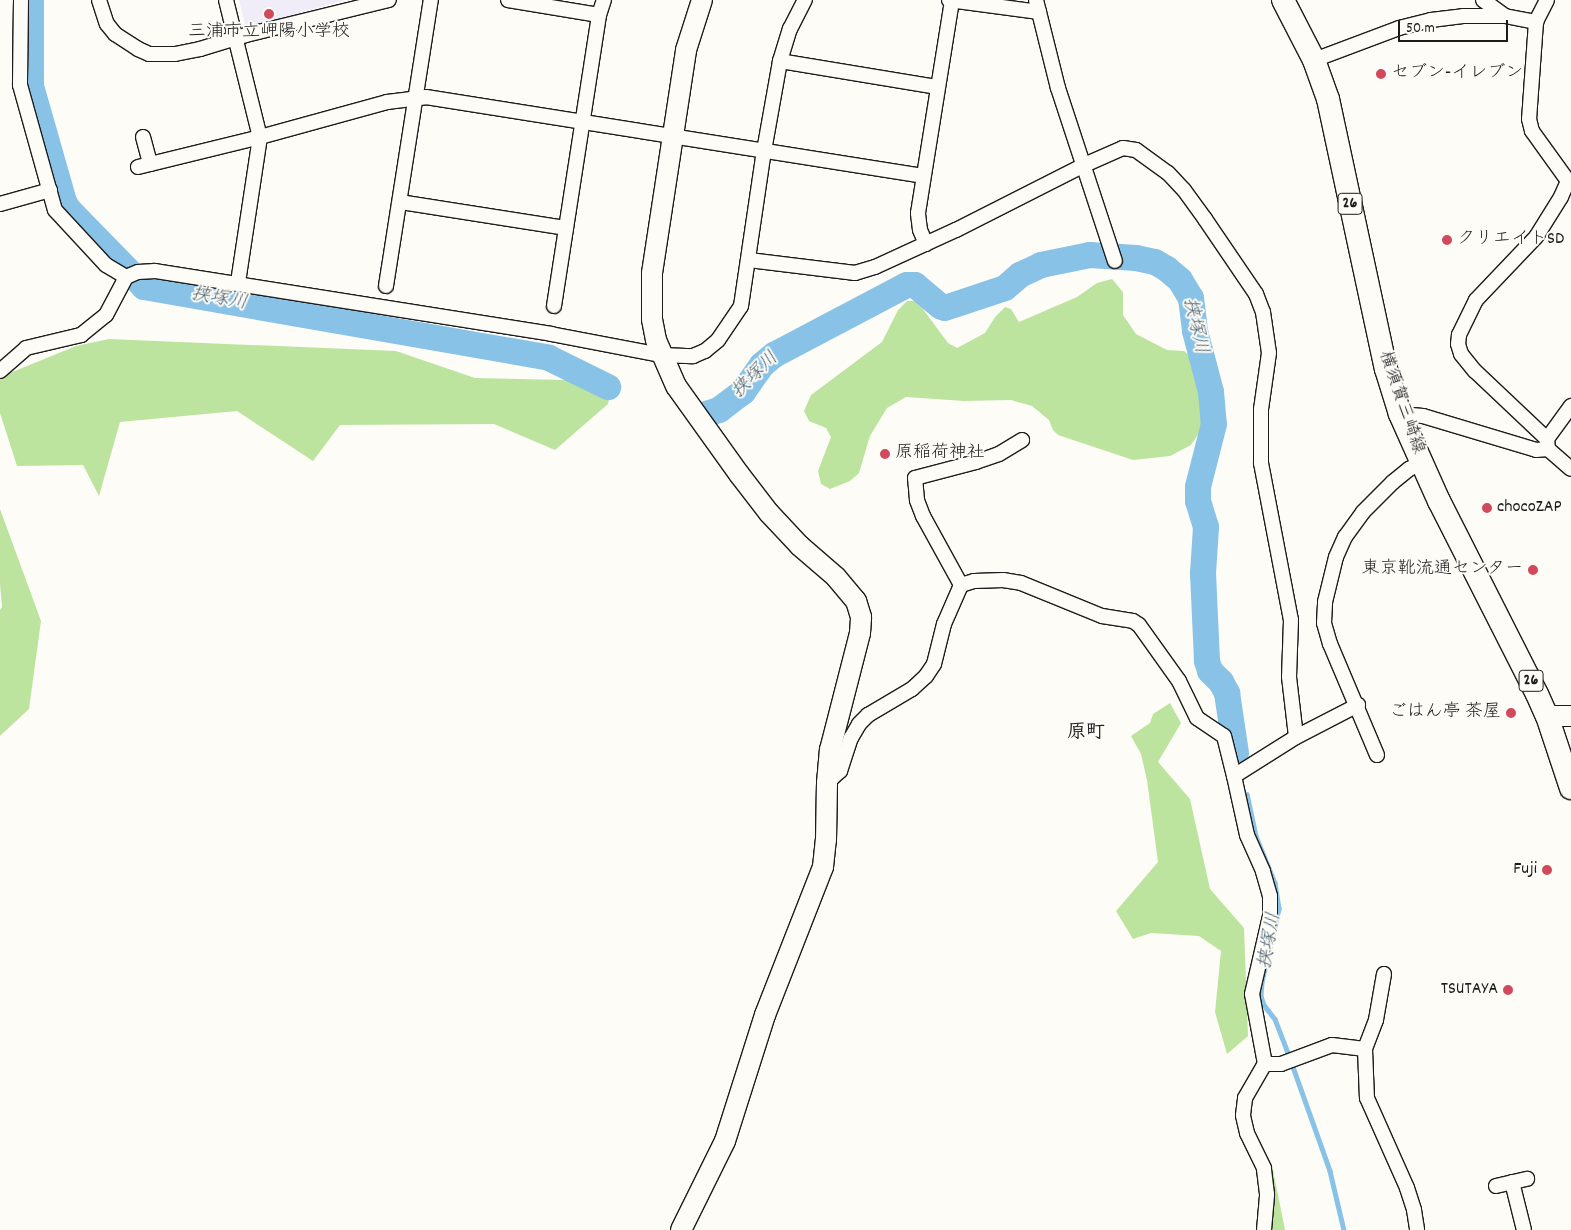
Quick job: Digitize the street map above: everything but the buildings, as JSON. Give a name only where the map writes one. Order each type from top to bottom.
[{"type":"main road","name":"横須賀三崎線","points":[[1283,0],[1314,60],[1328,99],[1386,369],[1400,414],[1421,463],[1547,716],[1571,788]]},
{"type":"street","points":[[20,0],[20,85],[50,190],[59,216],[106,266],[130,275],[155,271],[551,334],[660,355],[693,356],[705,351],[718,340],[741,306],[764,151],[780,61],[790,29],[805,0]]},
{"type":"street","points":[[99,0],[107,24],[115,34],[127,44],[150,54],[175,54],[389,0]]},
{"type":"street","points":[[226,0],[260,137],[238,283]]},
{"type":"street","points":[[386,286],[431,0]]},
{"type":"street","points":[[508,0],[599,15]]},
{"type":"street","points":[[554,306],[599,15],[604,0]]},
{"type":"street","points":[[682,1230],[725,1141],[765,1015],[823,867],[830,750],[860,633],[861,618],[856,601],[836,577],[800,546],[769,513],[694,413],[676,386],[660,355],[652,319],[652,273],[686,50],[702,0]]},
{"type":"street","points":[[926,244],[920,230],[918,213],[951,0],[1038,6],[1058,88],[1112,257]]},
{"type":"street","points":[[1547,0],[1536,22],[1529,119],[1532,130],[1568,181],[1536,237],[1476,300],[1459,335],[1458,344],[1461,354],[1475,371],[1571,469]]},
{"type":"street","points":[[1491,2],[1506,16]]},
{"type":"street","points":[[1314,60],[1399,28],[1431,20],[1463,16],[1506,16],[1536,22]]},
{"type":"street","points":[[780,61],[937,87]]},
{"type":"street","points":[[143,137],[144,166],[260,137],[387,102],[416,97],[582,121],[923,176]]},
{"type":"street","points":[[748,260],[855,273],[875,267],[926,244],[1007,206],[1082,166],[1123,148],[1136,150],[1153,162],[1184,190],[1251,286],[1260,303],[1268,334],[1269,353],[1261,409],[1261,463],[1291,620],[1289,677],[1296,737]]},
{"type":"street","points":[[0,204],[50,190]]},
{"type":"street","points":[[400,202],[566,228]]},
{"type":"street","points":[[0,371],[26,348],[81,335],[96,325],[113,304],[130,275]]},
{"type":"street","points":[[1400,414],[1423,416],[1536,450],[1548,444],[1571,406]]},
{"type":"street","points":[[961,585],[923,516],[917,500],[915,478],[976,462],[998,454],[1022,440]]},
{"type":"street","points":[[1377,755],[1358,705],[1330,644],[1324,623],[1325,602],[1336,557],[1345,538],[1364,512],[1393,482],[1409,469],[1421,463]]},
{"type":"street","points":[[827,783],[840,771],[850,738],[858,724],[868,715],[912,689],[926,676],[934,664],[944,624],[961,585],[974,581],[1003,580],[1021,583],[1102,616],[1133,621],[1139,625],[1179,681],[1197,718],[1224,736],[1247,835],[1263,872],[1270,896],[1270,916],[1252,994],[1265,1064],[1245,1098],[1243,1115],[1247,1133],[1264,1168],[1267,1194],[1264,1230]]},
{"type":"street","points":[[1234,776],[1296,737],[1358,705]]},
{"type":"street","points":[[1547,716],[1571,716]]},
{"type":"street","points":[[1384,974],[1376,1020],[1365,1050],[1367,1098],[1407,1188],[1414,1210],[1417,1230]]},
{"type":"street","points":[[1265,1064],[1281,1064],[1332,1044],[1365,1050]]},
{"type":"street","points":[[1496,1186],[1527,1179]]},
{"type":"street","points":[[1512,1182],[1524,1230]]},
{"type":"shaded area","name":"三浦市立岬陽小学校","points":[[239,0],[345,0],[246,28]]},
{"type":"green space","points":[[1112,279],[1123,292],[1123,315],[1136,334],[1167,350],[1184,351],[1191,357],[1200,375],[1205,424],[1191,445],[1170,456],[1133,460],[1058,435],[1053,430],[1049,420],[1032,406],[1011,400],[964,401],[906,397],[887,408],[870,436],[859,473],[850,481],[830,489],[821,484],[818,471],[831,437],[826,428],[809,421],[804,411],[811,395],[882,342],[898,310],[907,301],[917,301],[948,343],[957,348],[985,333],[995,317],[1005,307],[1011,309],[1019,322],[1077,297],[1097,283]]},
{"type":"green space","points":[[109,339],[396,351],[475,378],[613,381],[608,404],[555,450],[494,424],[340,425],[313,461],[237,411],[120,422],[99,496],[83,465],[17,466],[0,413],[0,377],[76,346]]},
{"type":"green space","points":[[0,509],[41,621],[29,709],[0,736],[0,610],[2,607],[0,584]]},
{"type":"green space","points":[[1170,703],[1181,723],[1158,762],[1190,799],[1210,889],[1244,928],[1248,1036],[1227,1054],[1215,1012],[1221,951],[1199,936],[1151,933],[1133,939],[1116,911],[1158,862],[1147,780],[1141,754],[1131,736],[1150,723],[1153,714]]},
{"type":"green space","points":[[1272,1165],[1285,1230],[1267,1230]]},
{"type":"waterway","name":"挟塚川","points":[[31,0],[31,86],[64,202],[68,209],[144,287],[549,358],[608,387]]},
{"type":"waterway","name":"挟塚川","points":[[706,414],[719,410],[743,392],[762,365],[774,355],[907,285],[915,285],[945,308],[1005,288],[1020,275],[1041,265],[1090,255],[1136,258],[1155,262],[1167,269],[1180,280],[1191,298],[1195,331],[1211,392],[1214,424],[1198,487],[1198,501],[1206,527],[1203,573],[1207,661],[1210,671],[1221,682],[1227,693],[1236,753]]},
{"type":"waterway","name":"挟塚川","points":[[1247,794],[1256,836],[1275,883],[1279,909],[1262,982],[1261,996],[1264,1005],[1275,1019],[1289,1056]]},
{"type":"waterway","name":"挟塚川","points":[[1292,1064],[1330,1171],[1344,1230]]},
{"type":"place","name":"三浦市立岬陽小学校","points":[[269,14]]},
{"type":"place","name":"セブン-イレブン","points":[[1381,74]]},
{"type":"place","name":"クリエイトSD","points":[[1447,240]]},
{"type":"place","name":"原稲荷神社","points":[[885,454]]},
{"type":"place","name":"chocoZAP","points":[[1487,508]]},
{"type":"place","name":"東京靴流通センター","points":[[1533,570]]},
{"type":"place","name":"ごはん亭 茶屋","points":[[1511,713]]},
{"type":"place","name":"Fuji","points":[[1547,870]]},
{"type":"place","name":"TSUTAYA","points":[[1508,990]]},
{"type":"district","name":"原町","points":[[1086,734]]}]
